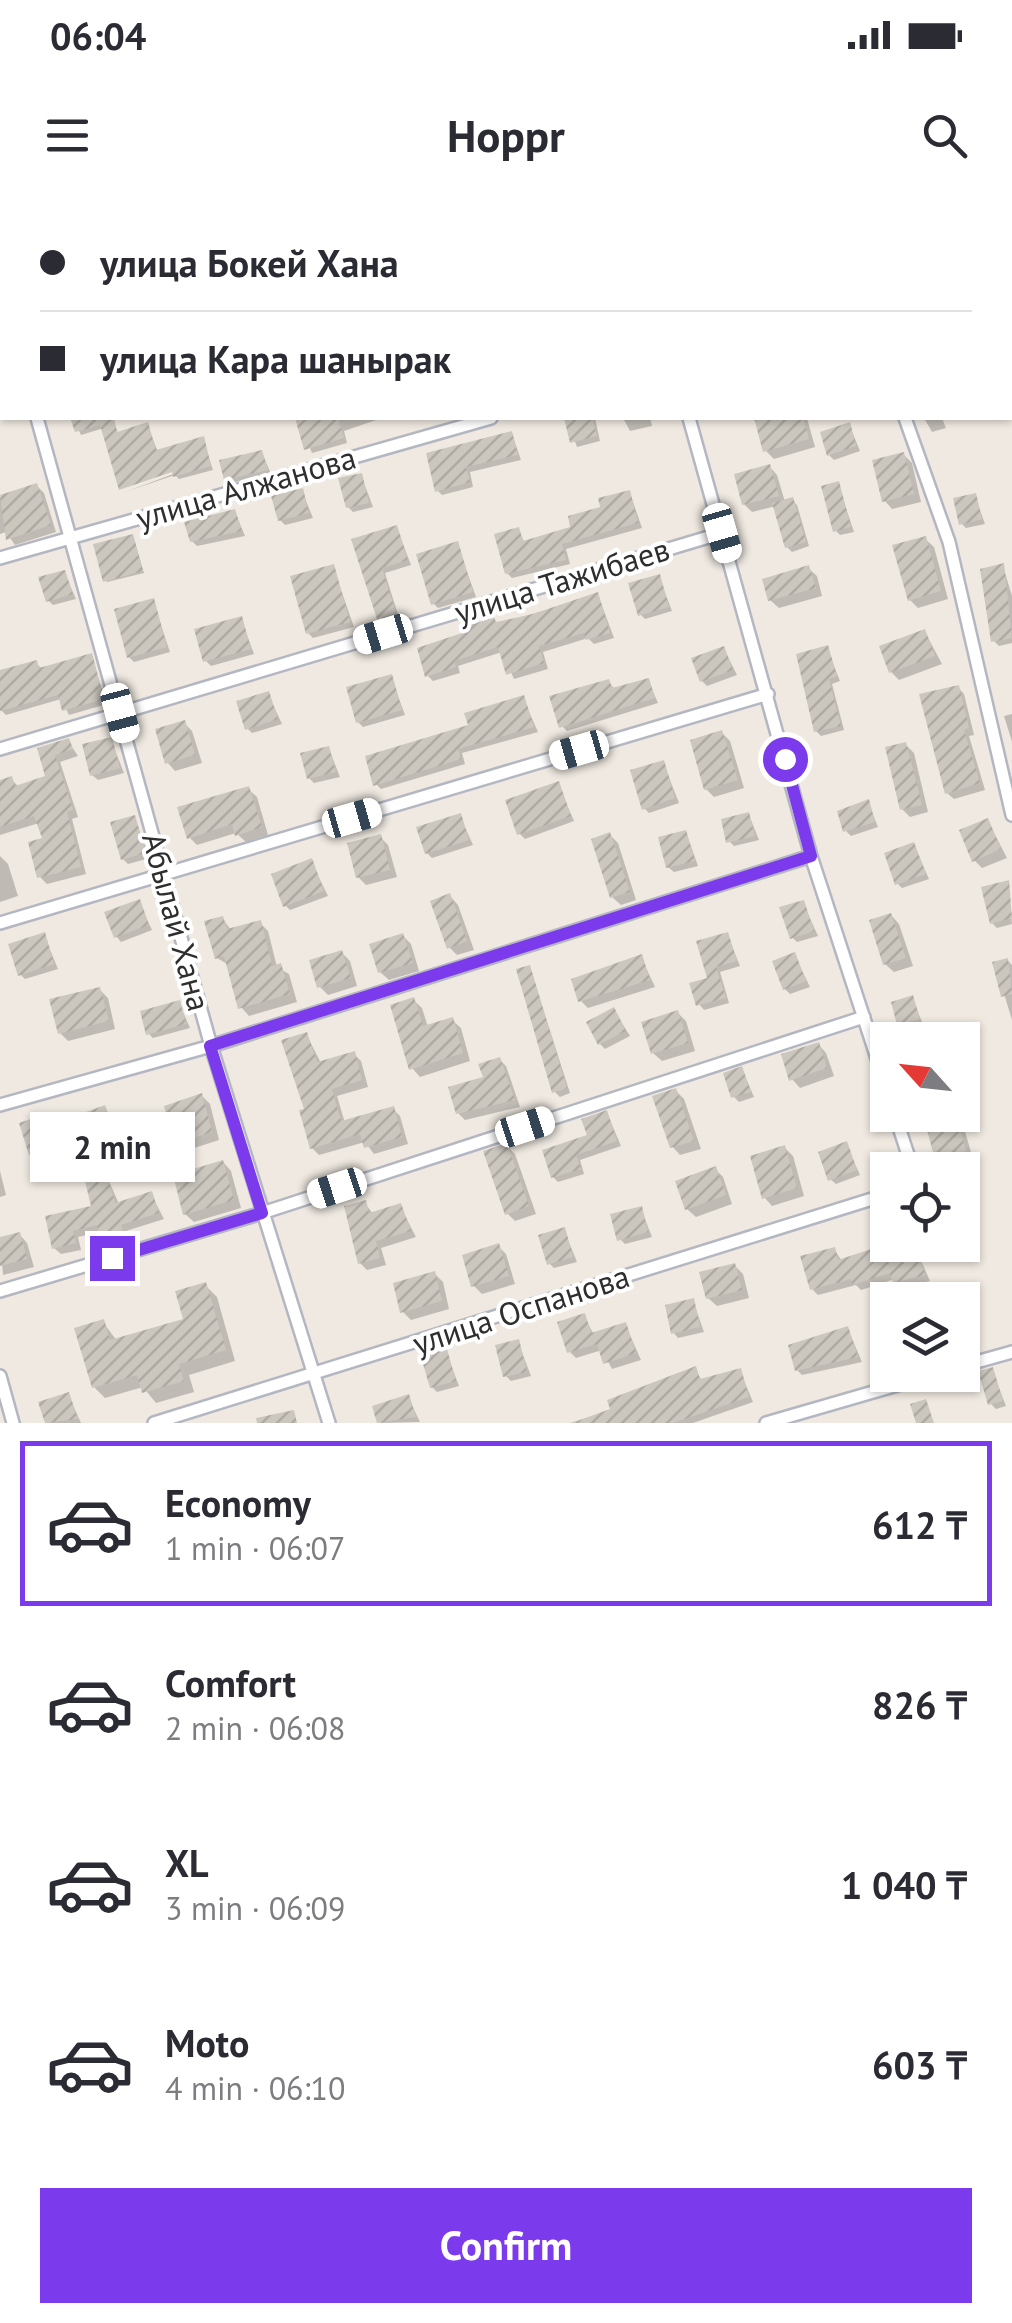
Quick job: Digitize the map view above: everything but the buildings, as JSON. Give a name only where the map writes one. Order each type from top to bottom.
[{"type":"street","name":"Абылай Хана","points":[[38,420],[210,1046],[329,1423]]},
{"type":"street","name":"улица Алжанова","points":[[0,558],[484,420]]},
{"type":"street","points":[[690,420],[811,856],[870,1036]]},
{"type":"street","points":[[906,420],[950,542],[1012,815]]},
{"type":"street","name":"улица Тажибаев","points":[[0,749],[722,533]]},
{"type":"street","points":[[0,923],[768,694]]},
{"type":"street","points":[[0,1105],[210,1046],[811,856]]},
{"type":"street","points":[[0,1291],[262,1213],[864,1017]]},
{"type":"street","name":"улица Оспанова","points":[[154,1423],[870,1200]]},
{"type":"street","points":[[980,1361],[1012,1352]]},
{"type":"street","points":[[0,1376],[13,1423]]},
{"type":"street","points":[[766,1423],[873,1392]]},
{"type":"route","points":[[112,1258],[262,1213],[210,1046],[811,856],[785,759]]}]
